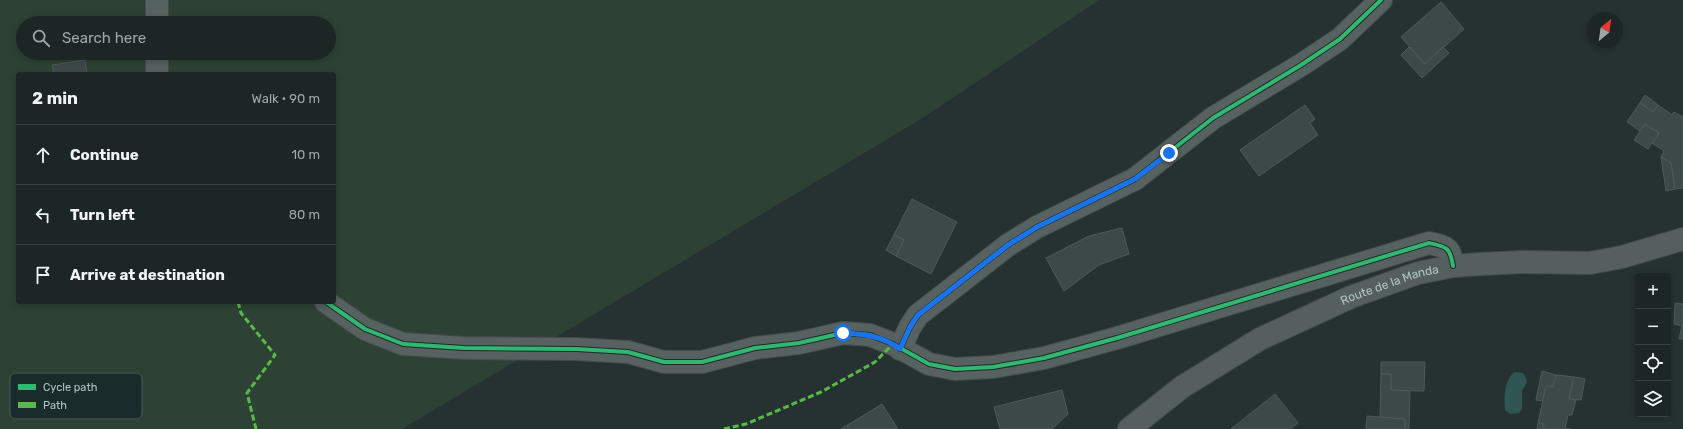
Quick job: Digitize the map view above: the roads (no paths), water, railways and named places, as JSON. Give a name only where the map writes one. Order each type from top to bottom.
[{"type":"main road","name":"Route de la Manda","points":[[1129,429],[1182,387],[1260,339],[1352,297],[1418,273],[1453,266],[1522,262],[1590,263],[1628,255],[1683,239]]},
{"type":"street","points":[[157,0],[157,16]]},
{"type":"street","points":[[900,349],[910,327],[918,315],[1008,245],[1037,227],[1135,179],[1213,118],[1301,65],[1340,39],[1381,0]]},
{"type":"street","points":[[157,60],[157,72]]},
{"type":"street","points":[[329,304],[365,329],[403,344],[464,348],[598,350],[628,352],[664,362],[702,362],[755,348],[799,343],[843,333],[870,335],[893,344],[928,364],[955,369],[993,367],[1044,358],[1117,338],[1429,243],[1447,247],[1451,253],[1453,266]]},
{"type":"water","points":[[1514,372],[1523,373],[1527,382],[1522,391],[1522,409],[1519,413],[1510,414],[1505,410],[1505,394],[1508,380]]}]
